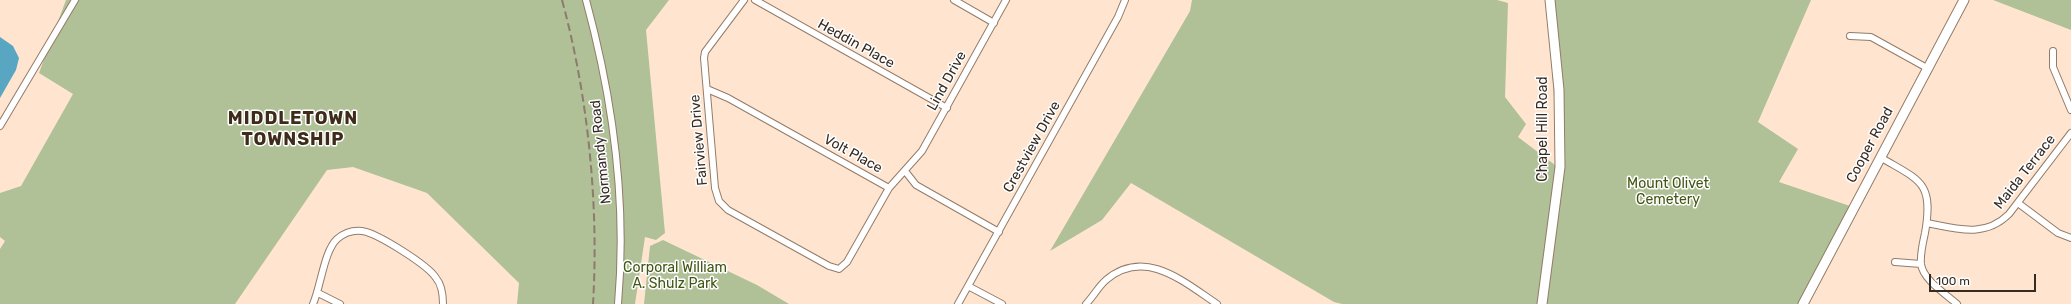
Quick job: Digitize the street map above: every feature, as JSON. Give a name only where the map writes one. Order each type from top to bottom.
[{"type":"street","points":[[0,126],[75,0]]},
{"type":"street","name":"Normandy Road","points":[[586,0],[606,89],[618,171],[620,234],[618,304]]},
{"type":"street","name":"Fairview Drive","points":[[744,0],[706,52],[704,65],[715,188],[719,201],[728,210],[829,266],[839,269],[847,262],[889,188]]},
{"type":"street","name":"Heddin Place","points":[[755,0],[946,108]]},
{"type":"street","points":[[954,0],[994,22]]},
{"type":"street","name":"Lind Drive","points":[[905,171],[922,151],[1006,0]]},
{"type":"street","name":"Crestview Drive","points":[[958,304],[1118,17],[1125,0]]},
{"type":"street","name":"Chapel Hill Road","points":[[1542,304],[1560,167],[1559,90],[1550,0]]},
{"type":"street","name":"Cooper Road","points":[[1803,304],[1964,0]]},
{"type":"street","points":[[1850,36],[1871,37],[1927,68]]},
{"type":"street","points":[[2053,51],[2053,67],[2071,110]]},
{"type":"street","name":"Volt Place","points":[[707,89],[728,98],[889,188],[905,171]]},
{"type":"street","name":"Maida Terrace","points":[[1927,223],[1975,230],[1986,229],[2001,222],[2018,203],[2071,133]]},
{"type":"street","points":[[1880,157],[1909,173],[1921,184],[1928,202],[1927,223],[1921,264],[1929,278],[1957,304]]},
{"type":"street","points":[[905,171],[916,185],[999,232]]},
{"type":"street","points":[[2018,203],[2058,233],[2071,238]]},
{"type":"street","points":[[313,304],[318,293],[326,256],[332,244],[348,232],[364,231],[377,236],[428,268],[440,284],[443,304]]},
{"type":"street","points":[[1895,262],[1921,264]]},
{"type":"street","points":[[1086,304],[1099,287],[1112,276],[1125,269],[1141,267],[1164,271],[1217,304]]},
{"type":"street","points":[[968,286],[1002,304]]},
{"type":"street","points":[[318,293],[340,304]]},
{"type":"green space","points":[[66,0],[669,0],[646,30],[665,233],[656,240],[645,237],[635,304],[517,304],[519,283],[427,193],[353,167],[327,170],[235,304],[0,304],[0,249],[5,241],[0,237],[0,193],[21,186],[73,94],[39,73]]},
{"type":"green space","name":"Mount Olivet Cemetery","points":[[1192,0],[1497,0],[1508,3],[1505,97],[1526,124],[1518,137],[1559,168],[1547,0],[1811,0],[1758,122],[1798,149],[1779,182],[1853,207],[1802,304],[1342,304],[1334,302],[1131,183],[1102,220],[1050,251],[1190,11]]},
{"type":"green space","points":[[1993,0],[2071,0],[2071,30]]},
{"type":"green space","name":"Corporal William A. Shulz Park","points":[[663,240],[757,285],[789,304],[644,304],[650,246]]},
{"type":"water","points":[[0,37],[13,46],[19,58],[16,70],[0,98]]},
{"type":"railway","points":[[562,0],[579,74],[590,150],[594,228],[593,304]]},
{"type":"district","name":"MIDDLETOWN TOWNSHIP","points":[[293,129]]}]
